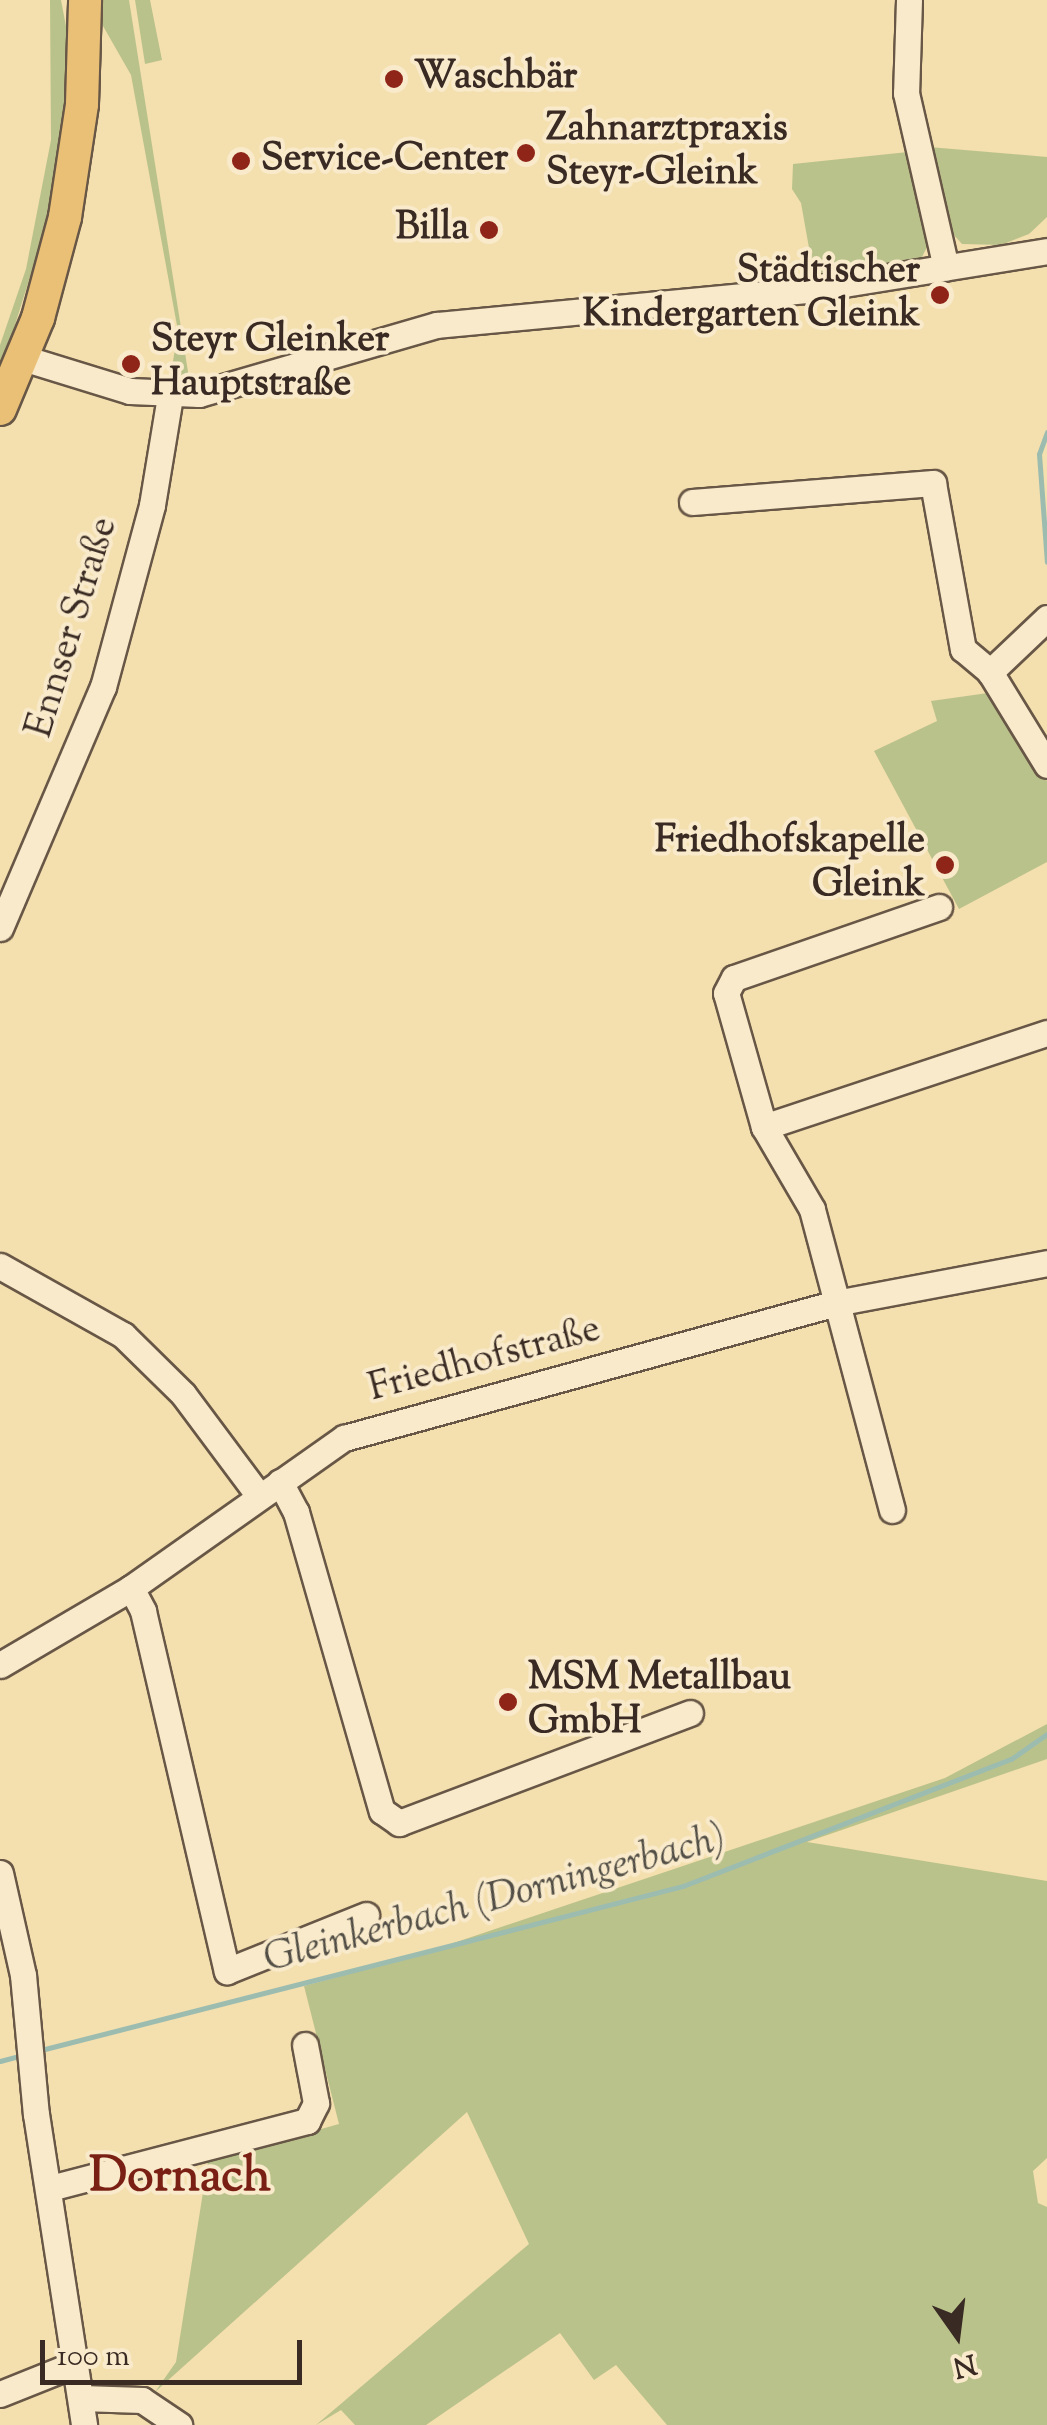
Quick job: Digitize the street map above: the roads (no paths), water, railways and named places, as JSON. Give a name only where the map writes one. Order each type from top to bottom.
[{"type":"main road","points":[[0,409],[23,358],[54,265],[76,160],[85,0]]},
{"type":"street","points":[[909,0],[906,93],[946,268]]},
{"type":"street","points":[[23,358],[104,386],[170,396],[242,384],[437,325],[749,297],[1047,251]]},
{"type":"street","name":"Ennser Straße","points":[[0,928],[103,687],[152,505],[170,396]]},
{"type":"street","points":[[692,502],[934,483],[962,648],[990,672],[1047,765]]},
{"type":"street","points":[[990,672],[1047,618]]},
{"type":"street","points":[[892,1510],[812,1208],[764,1127],[726,993],[728,983],[939,907]]},
{"type":"street","points":[[764,1127],[1047,1033]]},
{"type":"street","name":"Friedhofstraße","points":[[0,1665],[131,1588],[344,1438],[836,1303],[1047,1264]]},
{"type":"street","points":[[0,1266],[123,1335],[270,1489],[302,1531],[382,1812],[399,1823],[690,1713]]},
{"type":"street","points":[[131,1588],[143,1611],[228,1971],[366,1915]]},
{"type":"street","points":[[0,1873],[23,1975],[29,2055],[84,2425]]},
{"type":"street","points":[[50,2188],[188,2157],[307,2121],[316,2103],[305,2045]]},
{"type":"street","points":[[0,2394],[75,2364]]},
{"type":"street","points":[[80,2398],[142,2400],[179,2425]]},
{"type":"waterway","name":"Gleinkerbach (Dorningerbach)","points":[[1047,432],[1039,454],[1047,562]]},
{"type":"waterway","name":"Gleinkerbach (Dorningerbach)","points":[[37,2051],[683,1886],[1011,1759],[1047,1734]]},
{"type":"waterway","name":"Gleinkerbach (Dorningerbach)","points":[[0,2061],[22,2055]]},
{"type":"place","name":"Waschbär","points":[[394,79]]},
{"type":"place","name":"Zahnarztpraxis Steyr-Gleink","points":[[526,153]]},
{"type":"place","name":"Service-Center","points":[[241,161]]},
{"type":"place","name":"Billa","points":[[489,230]]},
{"type":"place","name":"Städtischer Kindergarten Gleink","points":[[940,295]]},
{"type":"place","name":"Steyr Gleinker Hauptstraße","points":[[131,364]]},
{"type":"place","name":"Friedhofskapelle Gleink","points":[[945,865]]},
{"type":"place","name":"MSM Metallbau GmbH","points":[[508,1702]]},
{"type":"district","name":"Dornach","points":[[180,2179]]}]
